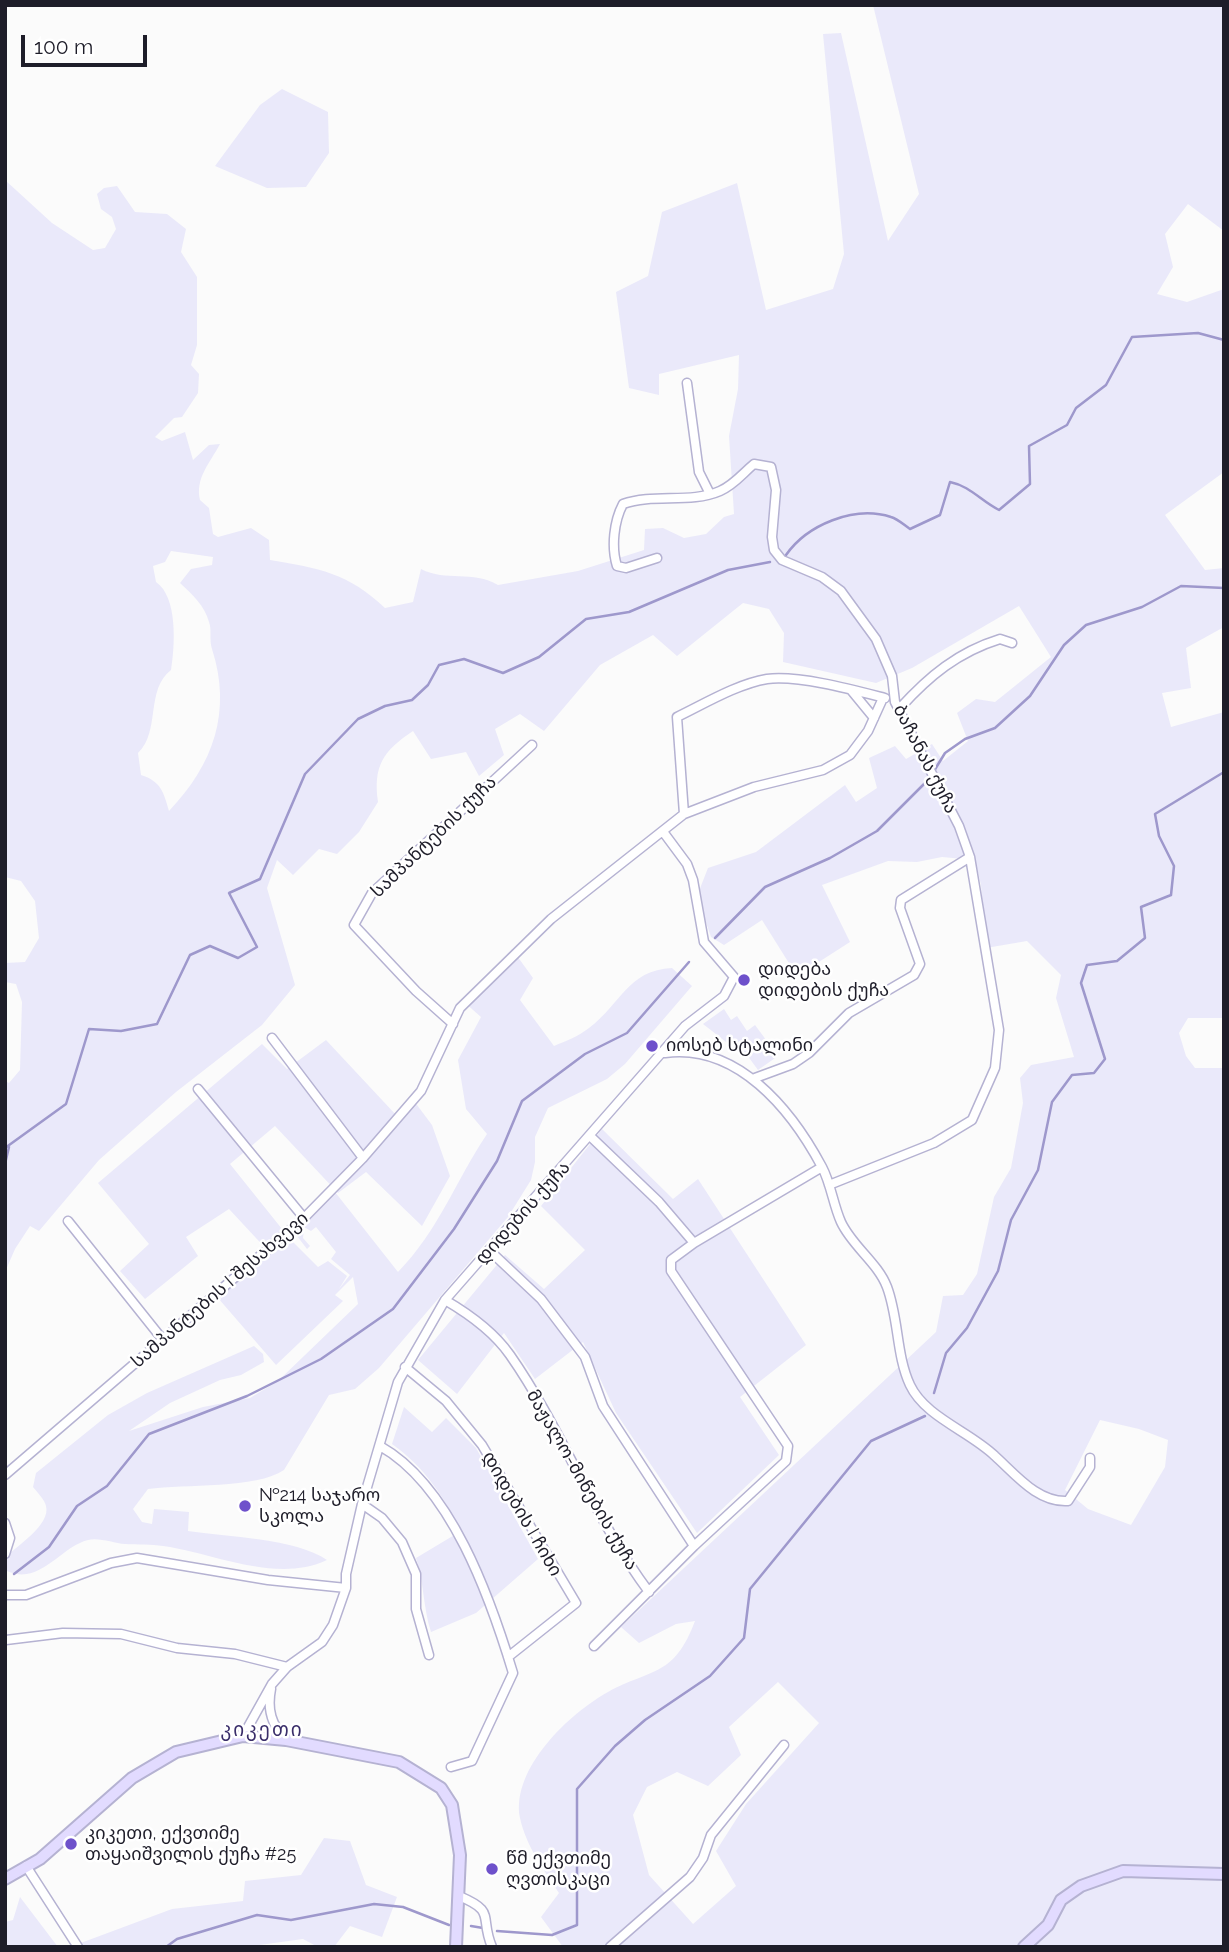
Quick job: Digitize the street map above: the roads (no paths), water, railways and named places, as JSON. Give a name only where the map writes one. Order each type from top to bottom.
[{"type":"street","points":[[687,383],[699,472],[710,494]]},
{"type":"street","name":"ბაჩანას ქუჩა","points":[[657,558],[626,568],[617,566],[614,556],[617,516],[623,504],[640,498],[710,494],[737,480],[754,464],[771,467],[776,490],[772,537],[774,550],[782,560],[822,577],[841,591],[876,639],[892,677],[897,705],[959,826],[970,857],[999,1030],[995,1068],[972,1120],[934,1143],[858,1171],[829,1185]]},
{"type":"street","points":[[684,814],[677,717],[722,696],[767,680],[837,685],[883,698],[897,705],[954,658],[1000,639],[1012,643]]},
{"type":"street","points":[[850,690],[873,718]]},
{"type":"street","points":[[453,1024],[460,1008],[551,919],[664,833],[684,814],[754,786],[823,770],[850,755],[883,698]]},
{"type":"street","name":"სამპანტების ქუჩა","points":[[453,1024],[416,991],[354,925],[372,893],[532,745]]},
{"type":"street","name":"დიდების ქუჩა","points":[[243,1736],[272,1684],[287,1667],[322,1642],[333,1625],[346,1588],[346,1574],[362,1504],[405,1367],[445,1300],[685,1026],[724,996],[734,977],[704,942],[694,880],[687,864],[664,833]]},
{"type":"street","points":[[755,1078],[793,1064],[809,1053],[849,1013],[914,975],[920,964],[900,908],[901,900],[970,857]]},
{"type":"street","name":"სამპანტების I შესახვევი","points":[[5,1475],[304,1218],[363,1158],[421,1091],[453,1024]]},
{"type":"street","points":[[272,1038],[363,1158]]},
{"type":"street","points":[[664,1053],[683,1051],[702,1054],[755,1078],[784,1109],[822,1167],[841,1222],[887,1286],[900,1355],[910,1385],[921,1403],[984,1446],[1041,1496],[1054,1502],[1068,1501],[1090,1467],[1090,1458]]},
{"type":"street","points":[[198,1089],[304,1218]]},
{"type":"street","points":[[590,1136],[659,1202],[694,1243]]},
{"type":"street","name":"მაჟალო-მიწების ქუჩა","points":[[445,1300],[472,1316],[509,1354],[621,1555],[649,1592],[694,1546],[786,1461],[788,1446],[671,1271],[671,1260],[694,1243],[822,1167]]},
{"type":"street","points":[[68,1221],[163,1340]]},
{"type":"street","points":[[490,1251],[541,1299],[585,1357],[603,1406],[694,1546]]},
{"type":"street","name":"დიდების I ჩიხი","points":[[405,1367],[446,1401],[482,1445],[576,1603],[508,1657]]},
{"type":"street","points":[[380,1446],[402,1459],[436,1496],[470,1562],[513,1673],[472,1760],[451,1767]]},
{"type":"street","points":[[362,1504],[382,1518],[402,1542],[416,1574],[416,1609],[429,1655]]},
{"type":"street","points":[[5,1523],[10,1538],[5,1554]]},
{"type":"street","points":[[5,1595],[26,1595],[111,1563],[137,1558],[268,1580],[346,1588]]},
{"type":"street","points":[[594,1646],[649,1592]]},
{"type":"street","points":[[6,1640],[63,1633],[121,1634],[177,1648],[235,1654],[287,1667]]},
{"type":"street","points":[[272,1684],[270,1714],[276,1730],[286,1740]]},
{"type":"street","points":[[5,1879],[40,1859],[132,1778],[176,1752],[243,1736],[286,1740],[399,1762],[441,1788],[452,1805],[457,1830],[456,1947]]},
{"type":"street","points":[[610,1947],[690,1877],[703,1858],[711,1835],[784,1745]]},
{"type":"street","points":[[26,1866],[78,1947]]},
{"type":"street","points":[[1024,1947],[1048,1925],[1061,1900],[1081,1886],[1123,1871],[1224,1874]]},
{"type":"street","points":[[458,1896],[479,1904],[485,1912],[492,1947]]},
{"type":"waterway","points":[[786,555],[806,535],[832,520],[847,516],[877,514],[894,518],[910,529],[940,515],[950,482],[964,487],[999,510],[1030,484],[1029,446],[1067,425],[1076,408],[1106,385],[1132,337],[1198,333],[1224,340]]},
{"type":"waterway","points":[[5,1148],[66,1104],[89,1029],[121,1031],[157,1024],[190,955],[210,946],[238,958],[257,947],[229,893],[260,879],[305,774],[358,719],[385,706],[412,700],[428,685],[439,665],[464,659],[503,673],[539,657],[586,619],[629,612],[728,570],[770,562]]},
{"type":"waterway","points":[[934,771],[945,753],[965,739],[995,728],[1030,696],[1064,645],[1086,625],[1142,607],[1181,586],[1224,588]]},
{"type":"waterway","points":[[934,1393],[946,1353],[967,1328],[998,1271],[1011,1220],[1038,1170],[1052,1102],[1072,1075],[1094,1073],[1105,1059],[1081,983],[1087,965],[1117,961],[1145,938],[1141,907],[1171,895],[1174,866],[1159,836],[1155,814],[1224,772]]},
{"type":"waterway","points":[[715,938],[765,887],[830,858],[877,831],[931,777]]},
{"type":"waterway","points":[[14,1574],[49,1547],[77,1506],[107,1486],[149,1434],[247,1396],[321,1359],[393,1309],[454,1229],[497,1161],[522,1101],[585,1054],[627,1033],[689,962]]},
{"type":"waterway","points":[[5,1164],[9,1147]]},
{"type":"waterway","points":[[497,1931],[552,1935],[577,1925],[577,1789],[615,1746],[645,1720],[710,1676],[744,1638],[750,1589],[871,1441],[925,1416]]},
{"type":"waterway","points":[[166,1947],[177,1939],[257,1915],[291,1920],[374,1904],[403,1907],[449,1925]]},
{"type":"waterway","points":[[471,1926],[483,1928]]},
{"type":"place","name":"დიდება დიდების ქუჩა","points":[[744,980]]},
{"type":"place","name":"იოსებ სტალინი","points":[[652,1046]]},
{"type":"place","name":"№214 საჯარო სკოლა","points":[[245,1506]]},
{"type":"place","name":"კიკეთი, ექვთიმე თაყაიშვილის ქუჩა #25","points":[[71,1844]]},
{"type":"place","name":"წმ ექვთიმე ღვთისკაცი","points":[[492,1869]]},
{"type":"district","name":"კიკეთი","points":[[262,1730]]}]
